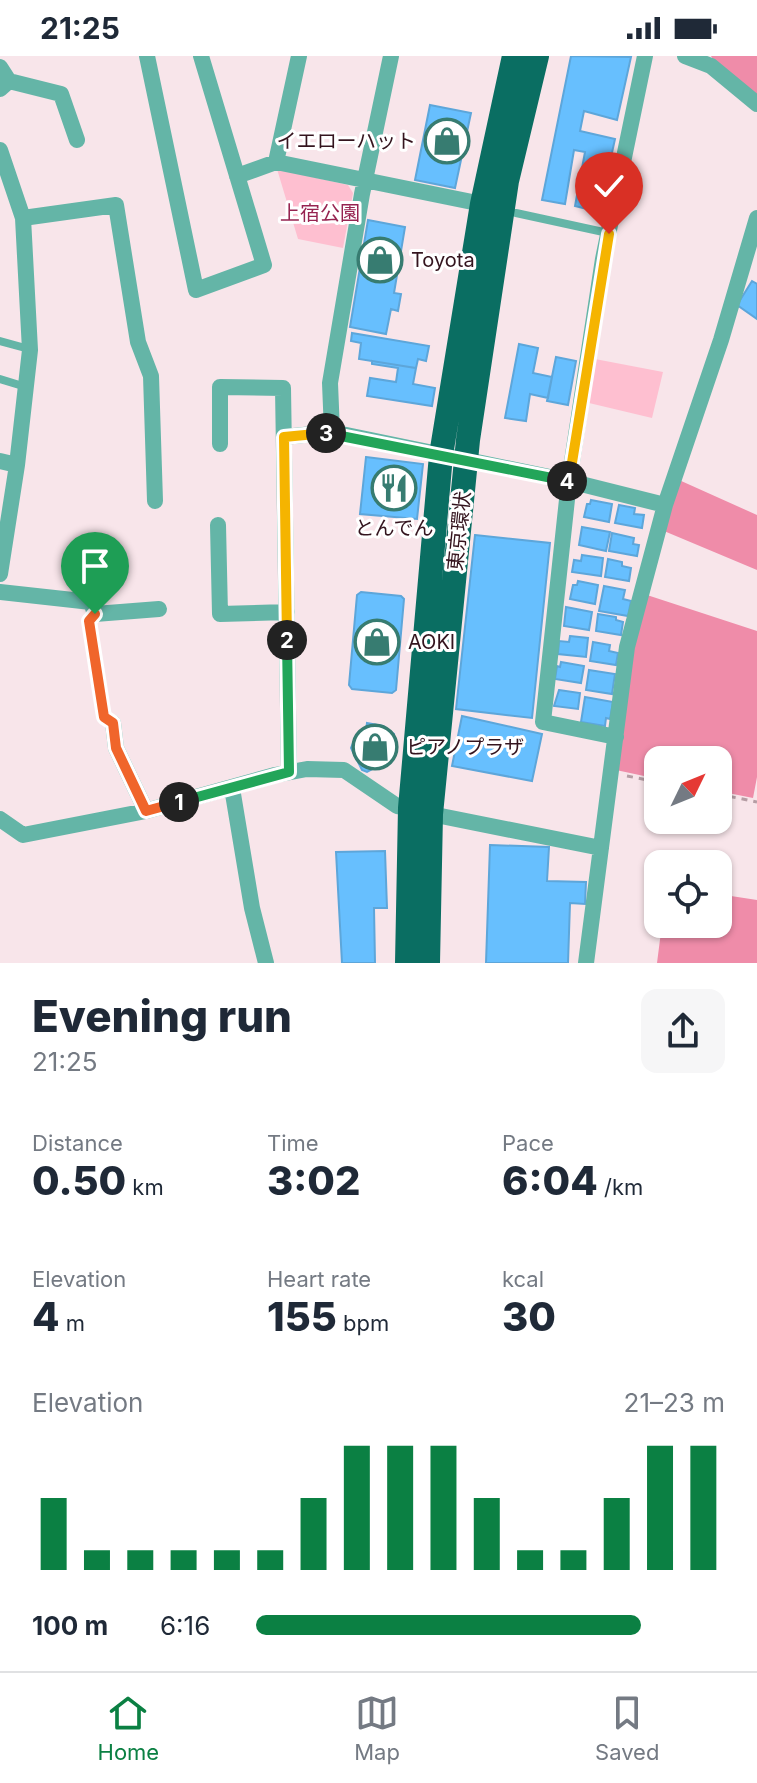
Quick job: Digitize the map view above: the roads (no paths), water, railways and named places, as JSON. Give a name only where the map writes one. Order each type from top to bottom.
[{"type":"highway","name":"東京環状","points":[[407,963],[420,811],[441,455],[482,204],[514,56]]},
{"type":"highway","name":"東京環状","points":[[428,963],[420,811],[466,460],[507,181],[537,56]]},
{"type":"street","points":[[147,56],[196,290],[264,265],[201,56]]},
{"type":"street","points":[[276,162],[299,56]]},
{"type":"street","points":[[332,432],[330,383],[364,181],[391,56]]},
{"type":"street","points":[[616,737],[543,722],[569,481],[609,234],[645,56]]},
{"type":"street","points":[[685,56],[711,66],[757,104]]},
{"type":"street","points":[[3,79],[61,94],[77,140]]},
{"type":"street","points":[[0,150],[23,218],[30,350],[17,465],[0,573]]},
{"type":"street","points":[[237,176],[276,162],[482,204]]},
{"type":"street","points":[[23,218],[116,205],[138,342],[151,376],[155,501]]},
{"type":"street","points":[[586,963],[627,647],[665,505],[721,340],[757,218]]},
{"type":"street","points":[[220,444],[220,387],[283,388],[289,772]]},
{"type":"street","points":[[284,437],[332,432],[569,481],[665,505]]},
{"type":"street","points":[[0,461],[17,465]]},
{"type":"street","points":[[218,525],[220,614],[287,612]]},
{"type":"street","points":[[0,592],[91,602],[95,614],[159,609]]},
{"type":"street","points":[[113,723],[116,748],[146,811]]},
{"type":"street","points":[[0,819],[23,835],[146,811],[289,772],[344,770],[397,806],[601,848]]},
{"type":"street","points":[[232,788],[252,908],[266,963]]},
{"type":"lane","points":[[516,213],[609,234]]},
{"type":"lane","points":[[0,341],[30,350]]},
{"type":"lane","points":[[0,379],[26,387]]},
{"type":"place","name":"イエローハット","points":[[447,141]]},
{"type":"place","name":"Toyota","points":[[380,260]]},
{"type":"place","name":"とんでん","points":[[394,488]]},
{"type":"place","name":"AOKI","points":[[377,642]]},
{"type":"place","name":"ピアノプラザ","points":[[375,747]]},
{"type":"park label","name":"上宿公園","points":[[320,213]]}]
